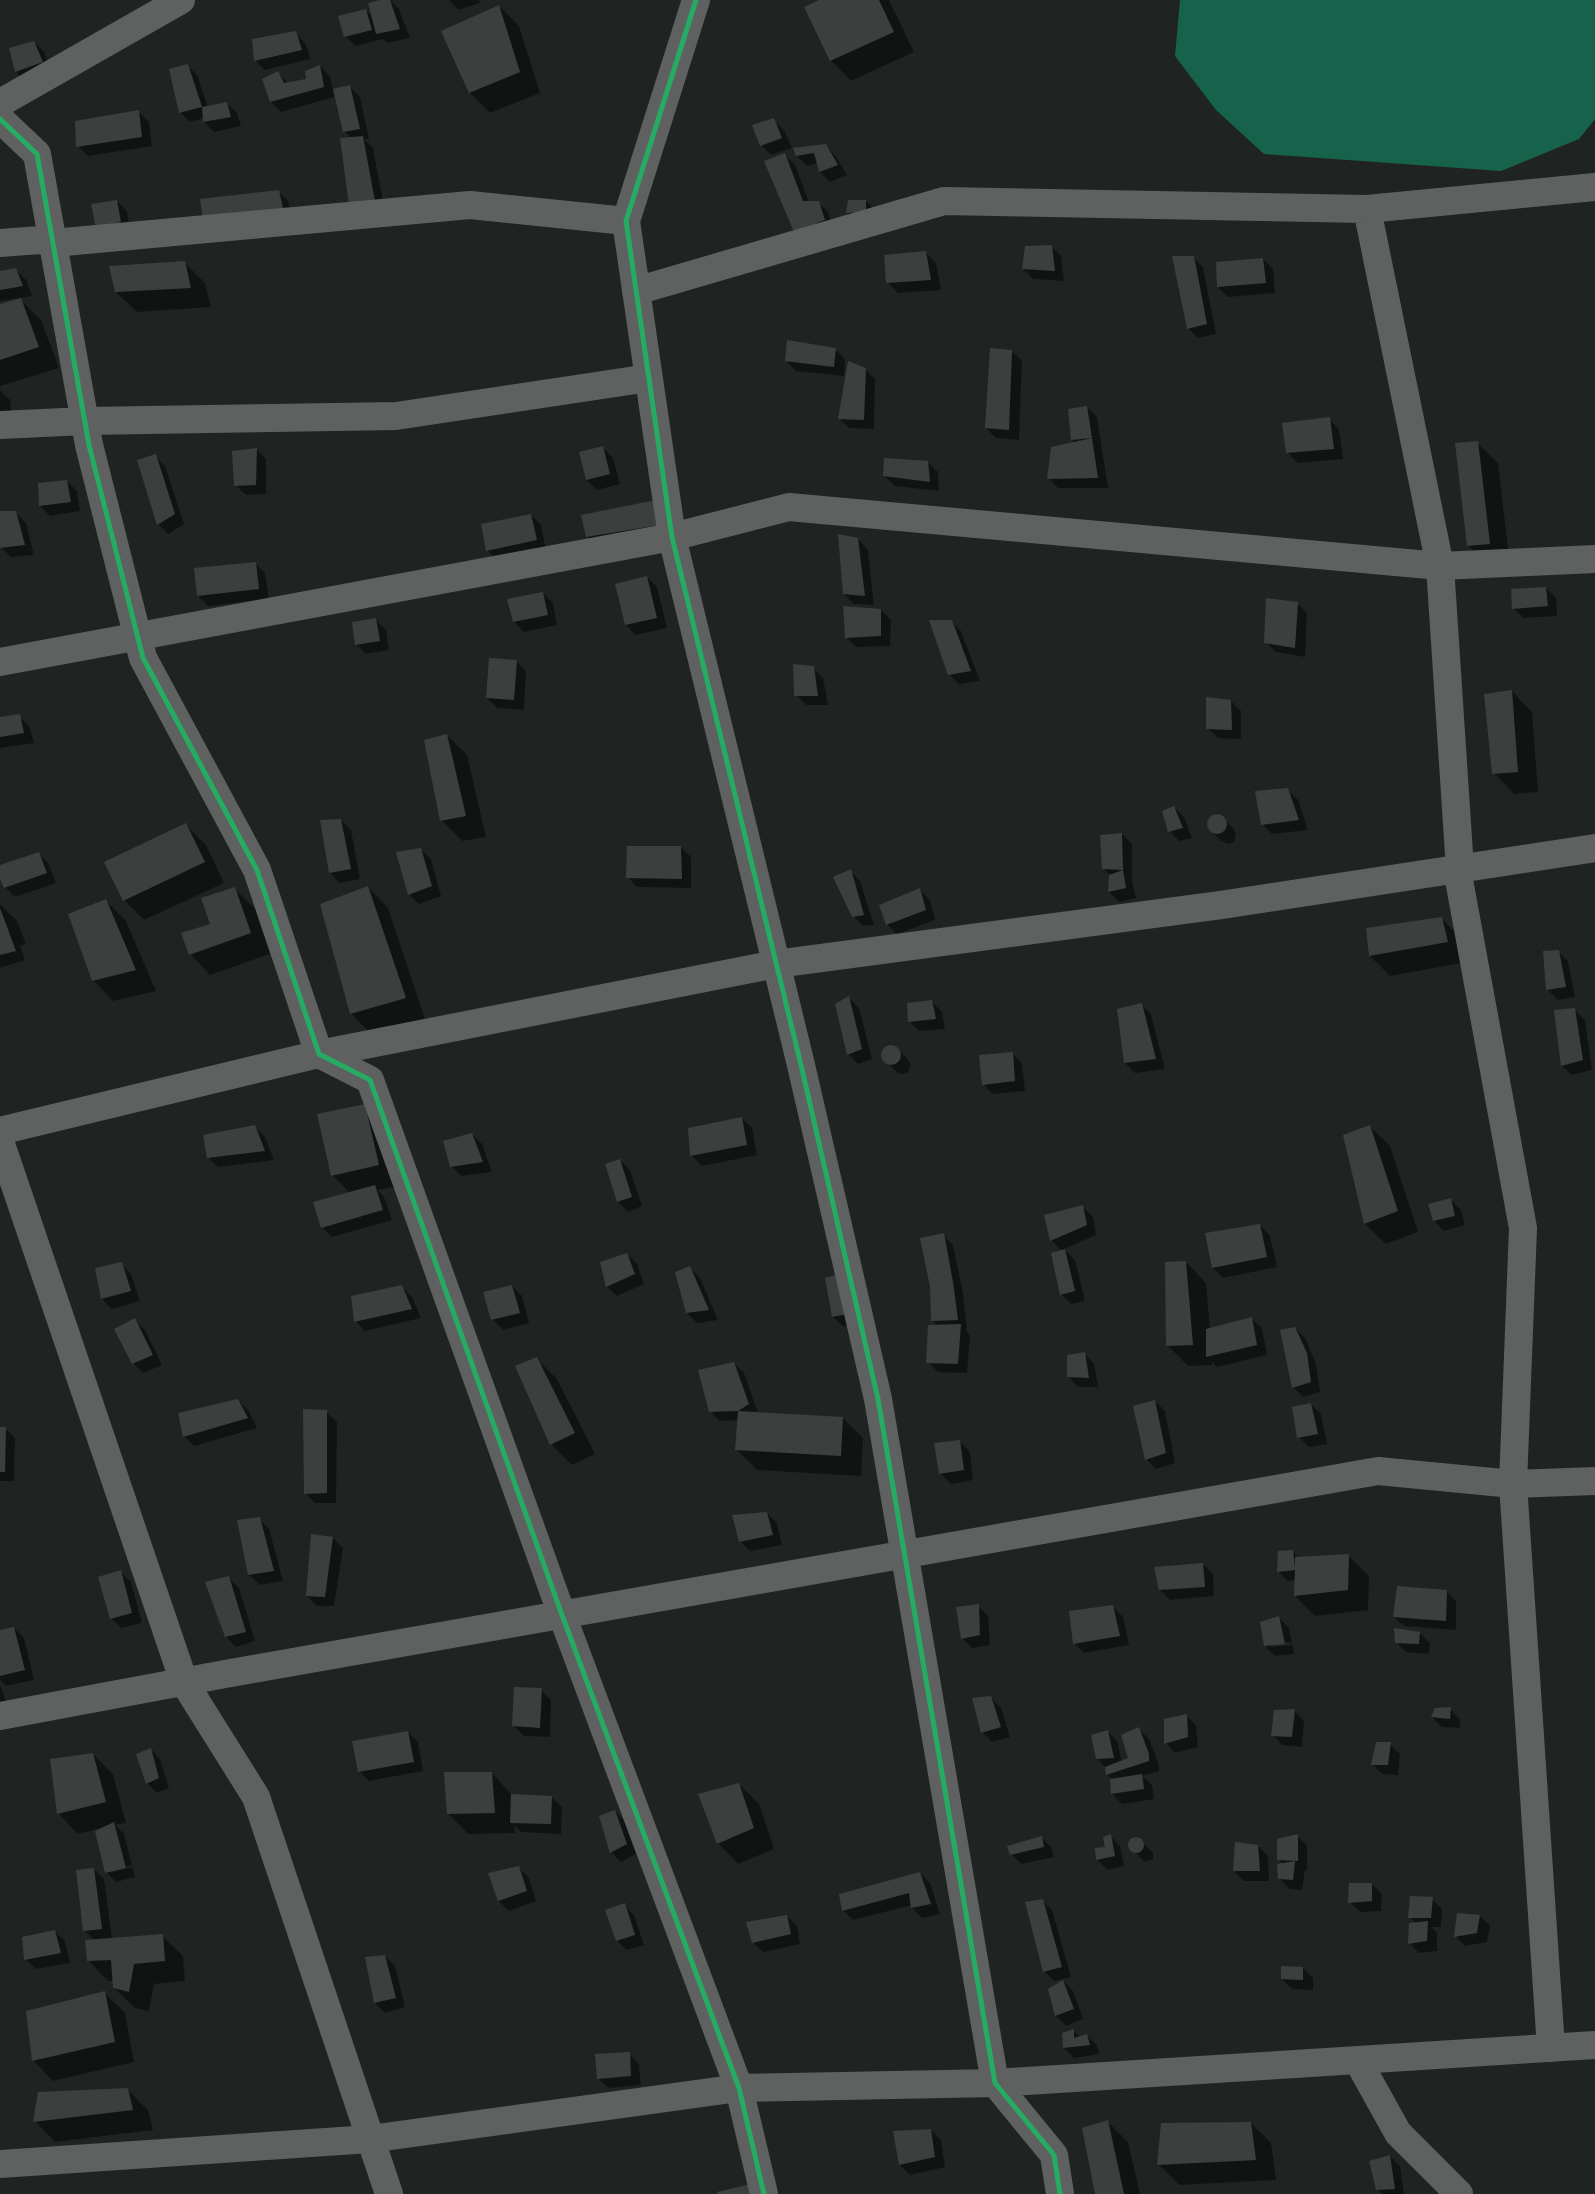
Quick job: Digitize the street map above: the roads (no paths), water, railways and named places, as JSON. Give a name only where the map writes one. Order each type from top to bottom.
[{"type":"street","points":[[0,103],[181,0]]},
{"type":"street","points":[[696,0],[626,221],[672,536],[776,964],[878,1399],[995,2083],[1054,2155],[1060,2194]]},
{"type":"street","points":[[0,119],[37,154],[89,445],[143,658],[256,870],[318,1054],[370,1080],[562,1614],[739,2088],[764,2194]]},
{"type":"street","points":[[636,291],[944,200],[1367,209],[1595,187]]},
{"type":"street","points":[[0,243],[40,240],[53,243],[470,204],[626,221]]},
{"type":"street","points":[[1367,209],[1440,566],[1460,869],[1459,880],[1523,1228],[1513,1484],[1550,2048]]},
{"type":"street","points":[[0,425],[85,421],[396,416],[649,378]]},
{"type":"street","points":[[0,662],[672,536],[789,507],[1440,566],[1595,559]]},
{"type":"street","points":[[0,1131],[318,1054],[776,964],[1221,905],[1595,848]]},
{"type":"street","points":[[0,1141],[184,1682],[256,1797],[389,2194]]},
{"type":"street","points":[[0,1716],[562,1614],[1378,1471],[1513,1484],[1595,1481]]},
{"type":"street","points":[[0,2164],[370,2138],[739,2088],[995,2083],[1595,2045]]},
{"type":"street","points":[[1358,2060],[1398,2132],[1459,2194]]}]
